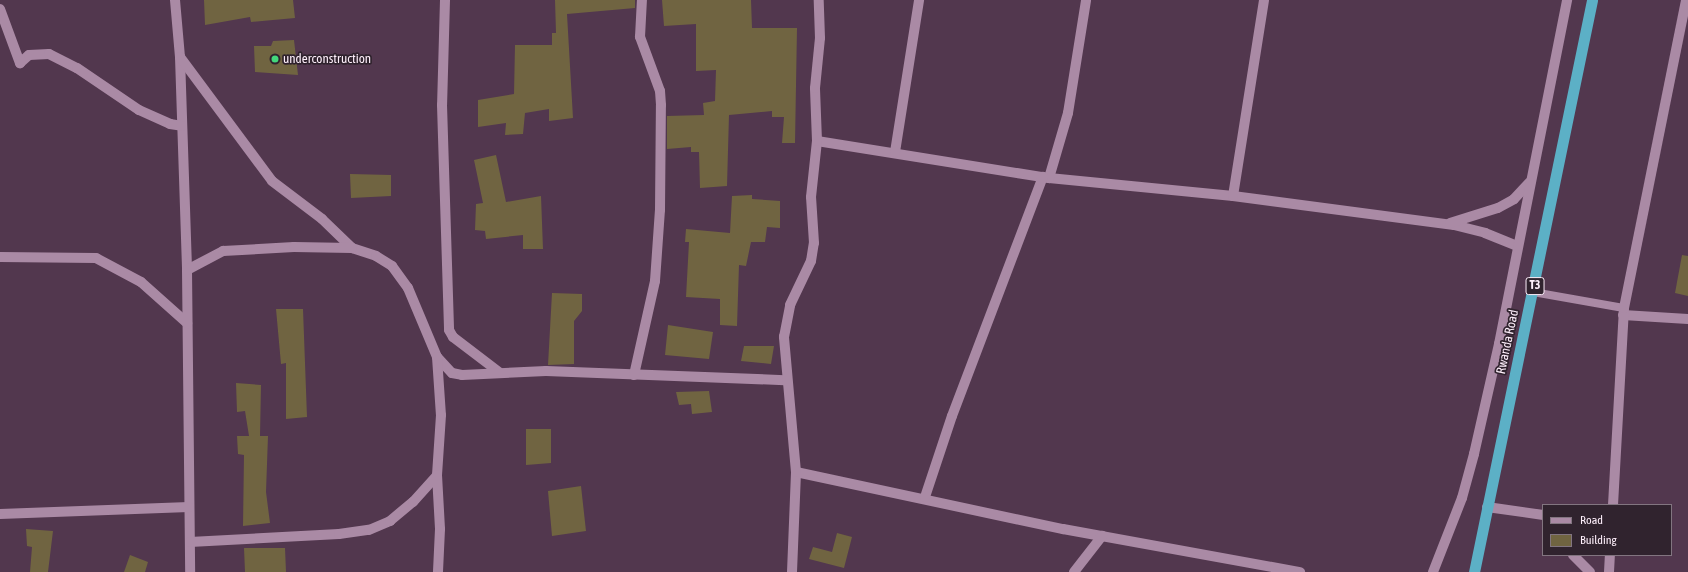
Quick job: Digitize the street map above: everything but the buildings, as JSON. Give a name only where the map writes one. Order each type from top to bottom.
[{"type":"highway","name":"Rwanda Road","points":[[1474,572],[1533,292],[1592,0]]},
{"type":"street","points":[[174,0],[180,57],[187,270],[190,572]]},
{"type":"street","points":[[445,0],[442,105],[449,330],[458,342],[499,372]]},
{"type":"street","points":[[634,375],[655,281],[660,210],[660,98],[640,37],[642,0]]},
{"type":"street","points":[[792,572],[796,472],[785,380],[786,320],[811,261],[814,243],[810,197],[818,141],[814,88],[820,38],[819,0]]},
{"type":"street","points":[[895,152],[919,0]]},
{"type":"street","points":[[925,497],[952,416],[1046,177],[1068,113],[1086,0]]},
{"type":"street","points":[[1233,196],[1264,0]]},
{"type":"street","points":[[1433,572],[1462,498],[1474,454],[1518,246],[1567,0]]},
{"type":"street","points":[[1613,504],[1623,312],[1686,0]]},
{"type":"street","points":[[0,9],[20,63],[29,55],[49,54],[77,68],[139,110],[170,124],[182,126]]},
{"type":"street","points":[[180,57],[272,181],[322,219],[352,248]]},
{"type":"street","points":[[818,141],[1046,177],[1233,196],[1445,224],[1485,233],[1518,246]]},
{"type":"street","points":[[1445,224],[1498,208],[1514,199],[1530,182]]},
{"type":"street","points":[[187,270],[223,251],[294,247],[352,248],[376,256],[392,266],[408,288],[437,357],[441,415],[437,475],[440,528],[438,572]]},
{"type":"street","points":[[0,257],[96,258],[141,282],[187,323]]},
{"type":"street","points":[[1623,312],[1688,318]]},
{"type":"street","points":[[437,357],[452,373],[462,375],[499,372],[785,380]]},
{"type":"street","points":[[796,472],[925,497],[1102,536],[1300,572]]},
{"type":"street","points":[[190,542],[369,530],[390,521],[402,512],[437,475]]},
{"type":"street","points":[[0,514],[189,507]]},
{"type":"street","points":[[1487,507],[1542,515]]},
{"type":"street","points":[[1074,572],[1102,536]]},
{"type":"street","points":[[1574,556],[1590,572]]},
{"type":"street","points":[[1610,556],[1610,572]]},
{"type":"lane","points":[[1533,292],[1623,312]]},
{"type":"place","name":"underconstruction","points":[[275,59]]}]
